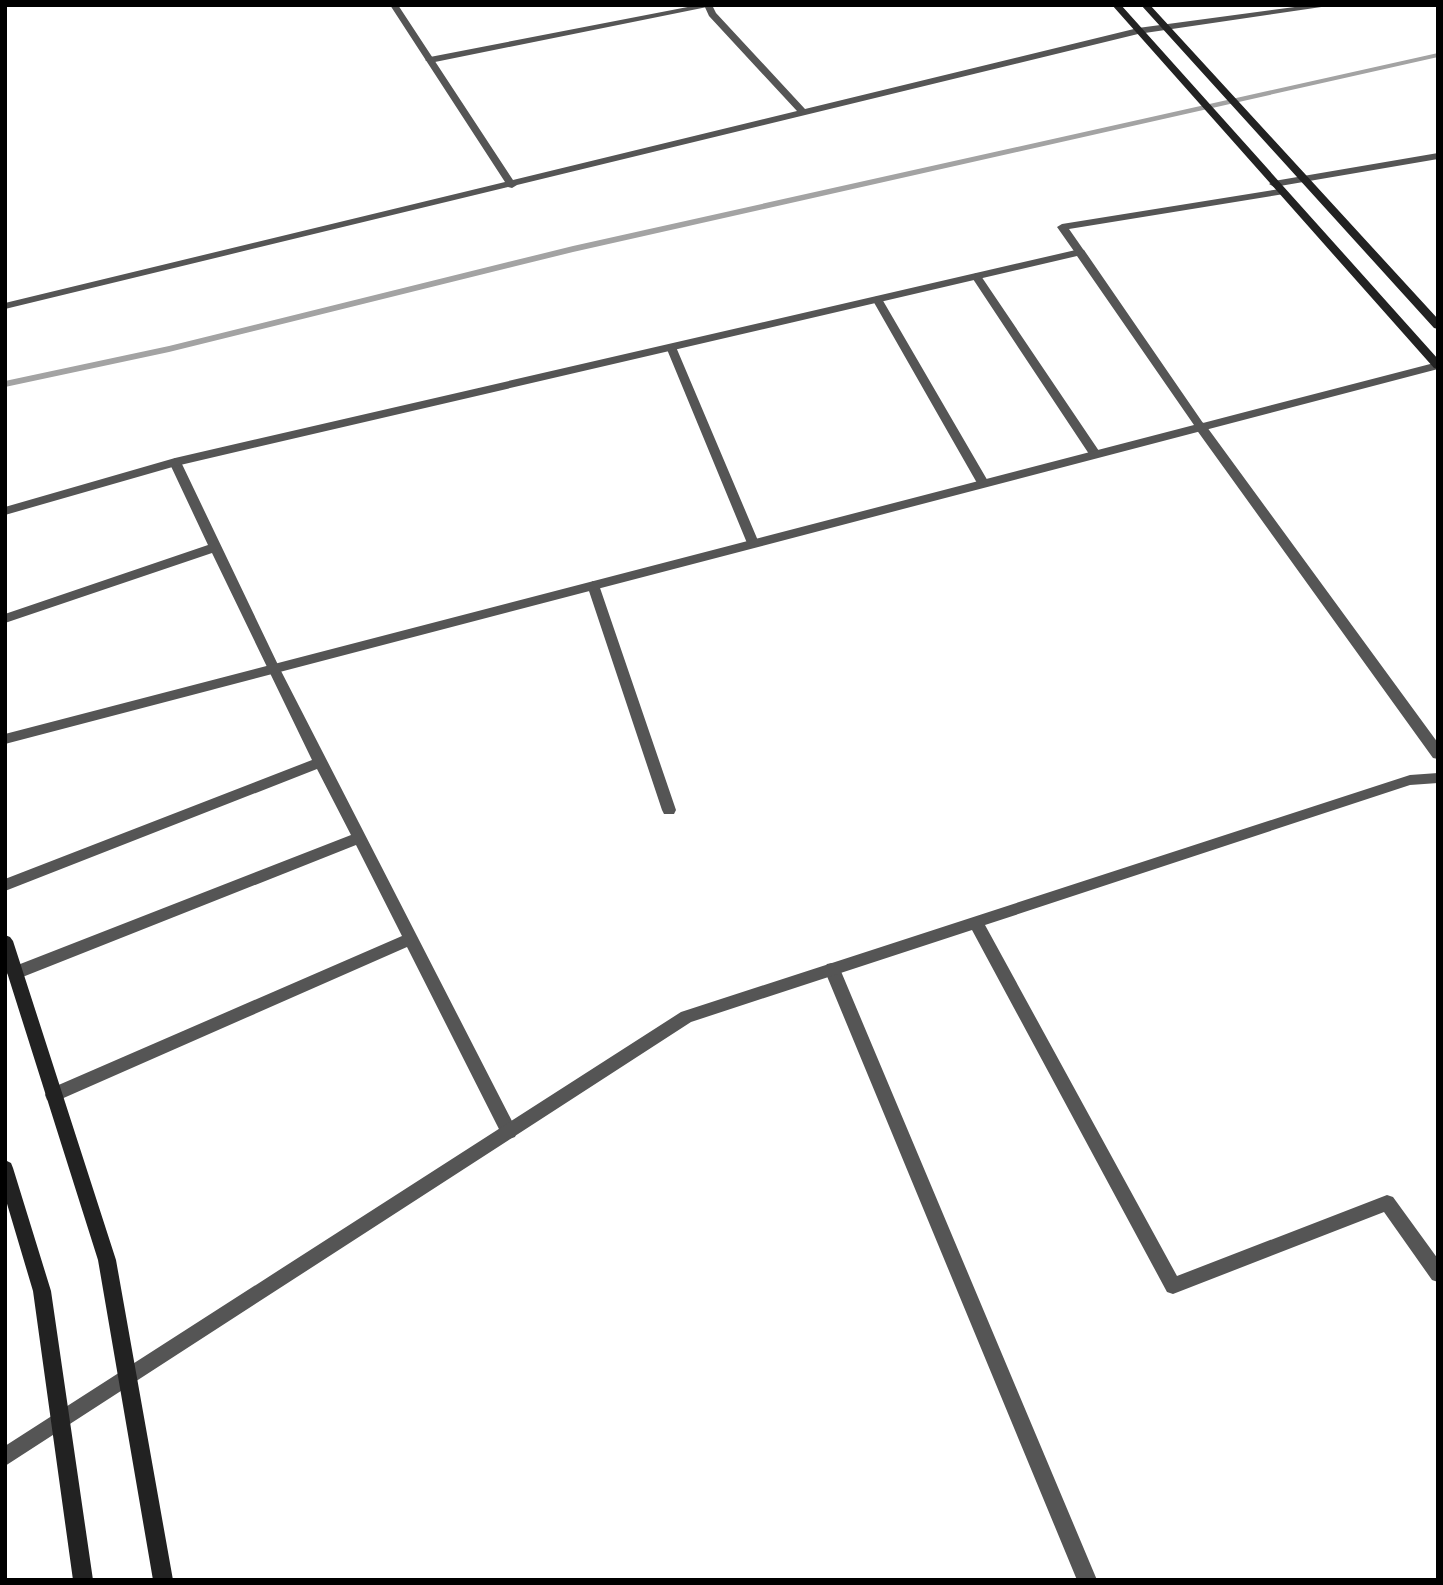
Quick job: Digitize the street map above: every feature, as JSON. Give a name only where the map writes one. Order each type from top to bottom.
[{"type":"street","points":[[394,5],[512,185]]},
{"type":"street","points":[[5,740],[1437,365],[1115,5]]},
{"type":"street","points":[[1145,5],[1438,326]]},
{"type":"street","points":[[5,306],[1138,31],[1331,5]]},
{"type":"street","points":[[430,60],[708,6],[712,14],[804,113]]},
{"type":"street","points":[[1438,156],[1302,179],[1277,188],[1062,227],[1200,426],[1438,754]]},
{"type":"street","points":[[5,511],[175,462],[1080,253]]},
{"type":"street","points":[[976,276],[1095,454]]},
{"type":"street","points":[[877,299],[983,483]]},
{"type":"street","points":[[671,347],[753,543]]},
{"type":"street","points":[[175,462],[273,669],[509,1132]]},
{"type":"street","points":[[5,619],[215,547]]},
{"type":"street","points":[[593,585],[669,810]]},
{"type":"street","points":[[5,885],[321,762]]},
{"type":"street","points":[[5,1457],[686,1017],[1410,780],[1438,778]]},
{"type":"street","points":[[15,973],[359,838]]},
{"type":"street","points":[[975,922],[1173,1286],[1387,1203],[1438,1273]]},
{"type":"street","points":[[53,1095],[411,939]]},
{"type":"street","points":[[5,940],[107,1260],[163,1580]]},
{"type":"street","points":[[832,969],[1087,1580]]},
{"type":"street","points":[[5,1168],[43,1291],[83,1580]]},
{"type":"waterway","points":[[5,384],[169,349],[573,249],[1438,55]]}]
